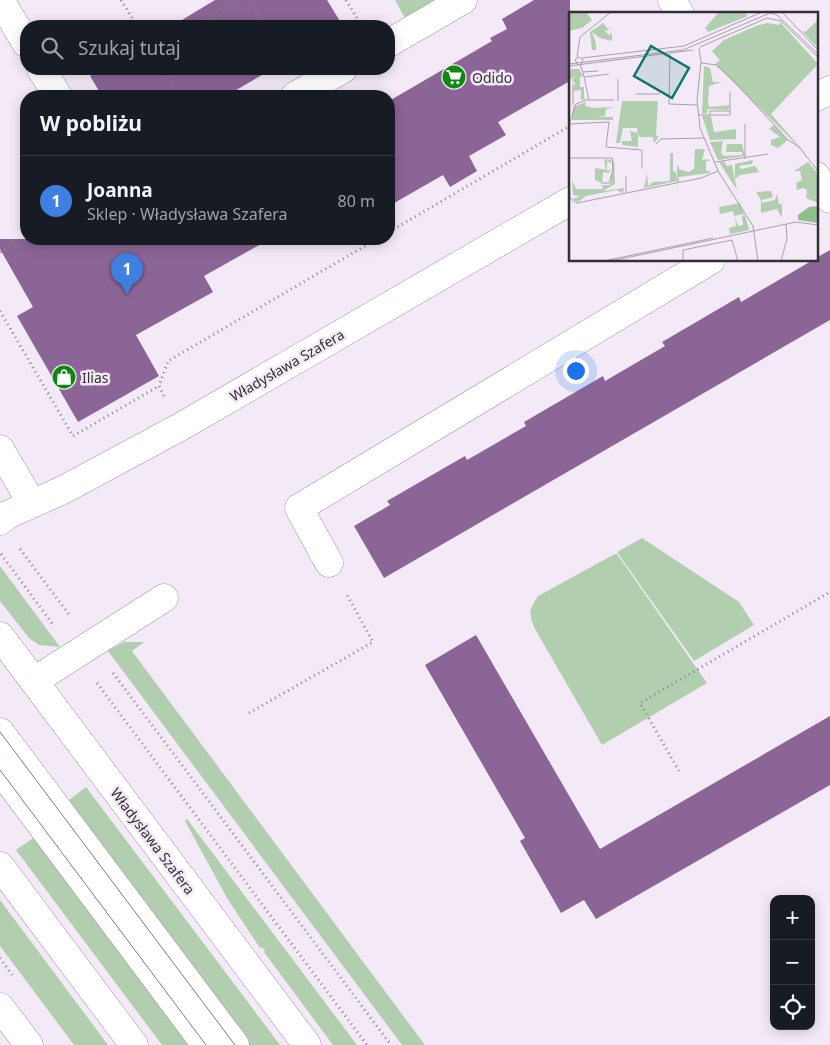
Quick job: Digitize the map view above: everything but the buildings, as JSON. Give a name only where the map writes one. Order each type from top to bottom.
[{"type":"street","points":[[0,0],[20,34]]},
{"type":"street","points":[[395,40],[463,0]]},
{"type":"street","points":[[672,0],[679,12]]},
{"type":"street","points":[[45,75],[54,90]]},
{"type":"street","points":[[306,90],[332,75]]},
{"type":"street","points":[[818,96],[830,90]]},
{"type":"street","name":"Władysława Szafera","points":[[0,521],[7,515],[63,490],[182,426],[569,202]]},
{"type":"street","points":[[329,563],[298,508],[709,261]]},
{"type":"street","points":[[0,449],[32,504]]},
{"type":"street","points":[[34,681],[164,598]]},
{"type":"street","name":"Władysława Szafera","points":[[0,636],[307,1045]]},
{"type":"street","points":[[0,732],[236,1045]]},
{"type":"street","points":[[0,770],[206,1045]]},
{"type":"street","points":[[0,866],[134,1045]]},
{"type":"street","points":[[0,1006],[29,1045]]},
{"type":"path","points":[[122,0],[134,20]]},
{"type":"path","points":[[206,20],[239,0]]},
{"type":"path","points":[[250,0],[262,20]]},
{"type":"path","points":[[346,0],[358,20]]},
{"type":"path","points":[[166,75],[174,90]]},
{"type":"path","points":[[395,228],[569,127]]},
{"type":"path","points":[[0,252],[14,245]]},
{"type":"path","points":[[0,313],[74,436],[158,386],[168,361],[366,245]]},
{"type":"path","points":[[158,386],[182,426]]},
{"type":"path","points":[[17,545],[84,650],[367,1045]]},
{"type":"path","points":[[0,552],[84,650],[391,1045]]},
{"type":"path","points":[[249,713],[374,642],[329,563]]},
{"type":"path","points":[[679,771],[640,702],[830,592]]},
{"type":"green space","points":[[395,0],[435,0],[405,18]]},
{"type":"green space","points":[[642,538],[739,602],[754,625],[694,661],[617,552]]},
{"type":"green space","points":[[617,554],[707,683],[602,745],[535,629],[530,612],[538,596]]},
{"type":"green space","points":[[0,566],[60,647],[39,645],[29,638],[0,601]]},
{"type":"green space","points":[[124,642],[144,642],[132,651],[425,1045],[402,1045],[108,651]]},
{"type":"green space","points":[[86,787],[280,1045],[245,1045],[64,804]]},
{"type":"green space","points":[[187,819],[357,1045],[333,1045],[262,947],[260,948],[227,898],[185,821]]},
{"type":"green space","points":[[39,834],[197,1045],[162,1045],[16,850]]},
{"type":"green space","points":[[0,900],[108,1045],[74,1045],[0,946]]},
{"type":"tram line","points":[[0,732],[235,1045]]},
{"type":"tram line","points":[[0,770],[206,1045]]},
{"type":"place","name":"Odido","points":[[454,77]]},
{"type":"place","name":"Joanna","points":[[127,294]]},
{"type":"place","name":"Ilias","points":[[64,377]]}]
